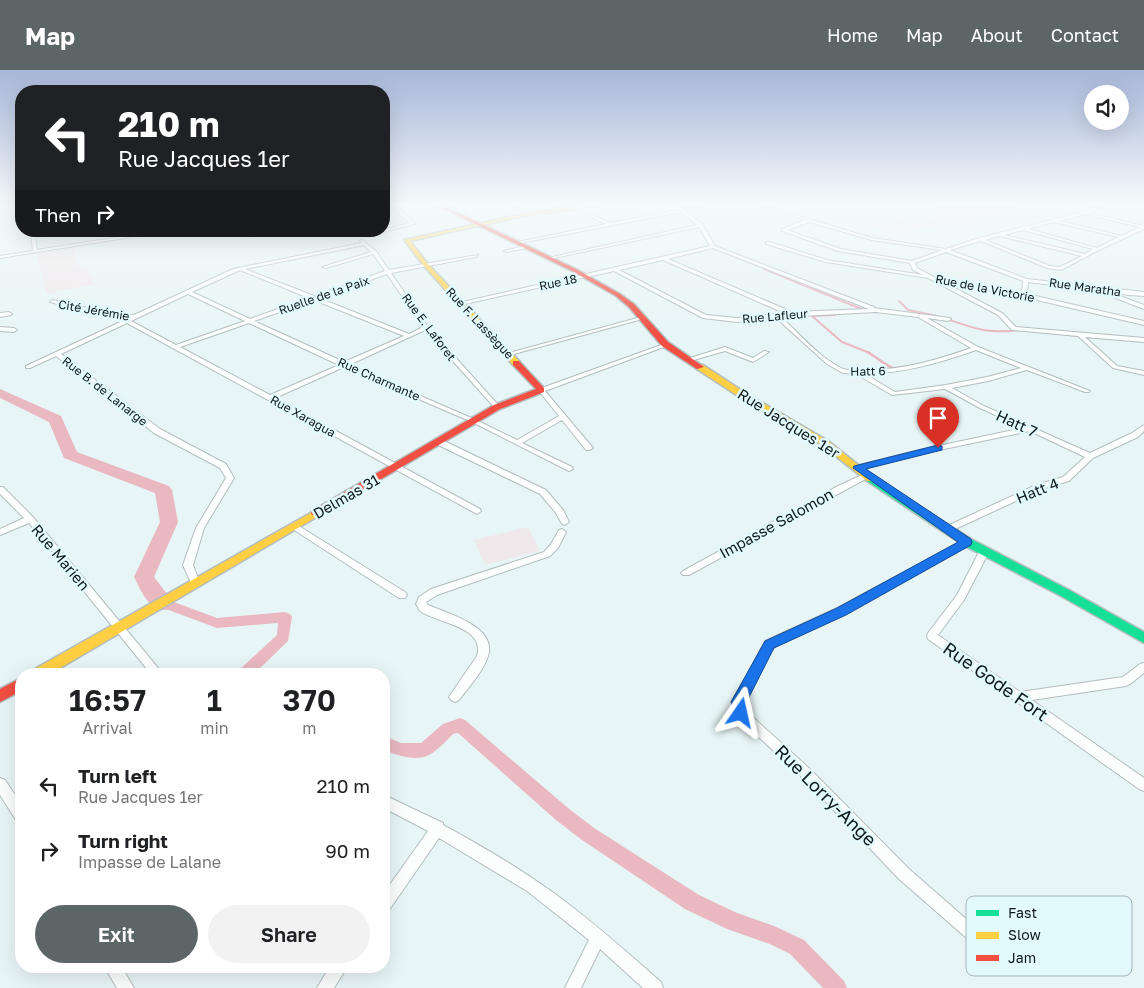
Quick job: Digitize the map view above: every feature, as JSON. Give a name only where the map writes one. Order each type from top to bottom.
[{"type":"street","points":[[35,248],[35,252]]},
{"type":"street","points":[[0,257],[61,248]]},
{"type":"street","name":"Rue B. de Lanarge","points":[[194,583],[188,565],[200,528],[230,478],[223,466],[157,431],[57,354],[239,269],[346,248]]},
{"type":"street","name":"Rue E. Laforet","points":[[369,248],[426,328],[497,407]]},
{"type":"street","name":"Rue F. Lassègue","points":[[414,248],[426,265],[541,390]]},
{"type":"street","name":"Rue Jacques 1er","points":[[518,248],[550,258],[620,296],[643,318],[666,345],[741,394],[825,443],[863,472],[948,530],[1144,638]]},
{"type":"street","points":[[550,258],[596,248]]},
{"type":"street","name":"Rue 18","points":[[462,304],[709,248]]},
{"type":"street","points":[[715,248],[876,310]]},
{"type":"street","name":"Rue de la Victorie","points":[[784,248],[826,261],[1024,295],[1144,323]]},
{"type":"street","points":[[834,248],[912,262],[950,248]]},
{"type":"street","points":[[929,248],[943,250]]},
{"type":"street","points":[[1001,248],[1048,267],[1061,269],[1096,248]]},
{"type":"street","points":[[1053,248],[1084,255]]},
{"type":"street","name":"Rue Maratha","points":[[943,250],[1026,280],[1060,283],[1107,292],[1141,294]]},
{"type":"street","points":[[324,267],[374,252]]},
{"type":"street","name":"Ruelle de la Paix","points":[[176,347],[388,272],[476,256]]},
{"type":"street","points":[[663,258],[791,314]]},
{"type":"street","points":[[912,262],[915,269],[1000,314],[1014,329],[1144,340]]},
{"type":"street","points":[[239,269],[410,336]]},
{"type":"street","name":"Rue Lafleur","points":[[614,269],[705,317],[737,320],[791,314],[876,310],[948,318]]},
{"type":"street","points":[[1024,295],[1026,280]]},
{"type":"street","points":[[1141,294],[1144,288]]},
{"type":"street","name":"Rue Charmante","points":[[187,292],[251,320],[344,365],[474,421],[569,469]]},
{"type":"street","points":[[1107,292],[1144,308]]},
{"type":"street","name":"Cité Jérémie","points":[[53,302],[96,312],[136,317]]},
{"type":"street","points":[[0,315],[9,314]]},
{"type":"street","points":[[916,314],[976,348],[1087,391]]},
{"type":"street","name":"Hatt 6","points":[[777,316],[830,364],[845,372],[876,372],[905,369],[942,360],[976,348]]},
{"type":"street","points":[[508,354],[643,318]]},
{"type":"street","name":"Rue Xaragua","points":[[128,321],[477,511]]},
{"type":"street","points":[[270,398],[426,328]]},
{"type":"street","points":[[0,329],[14,330]]},
{"type":"street","points":[[1079,334],[1115,367],[1144,373]]},
{"type":"street","name":"Delmas 31","points":[[48,668],[497,407],[666,345]]},
{"type":"street","points":[[690,359],[725,349],[753,360],[766,352]]},
{"type":"street","points":[[28,367],[57,354]]},
{"type":"street","points":[[856,372],[894,394],[946,388],[1026,368]]},
{"type":"street","name":"Hatt 7","points":[[946,388],[982,407],[1090,456]]},
{"type":"street","points":[[541,390],[589,448]]},
{"type":"street","points":[[518,442],[563,417]]},
{"type":"street","name":"Hatt 4","points":[[948,530],[1039,486],[1066,479],[1090,456],[1135,435],[1144,427]]},
{"type":"street","name":"Impasse Salomon","points":[[686,573],[841,488],[863,472],[924,451],[1030,429]]},
{"type":"street","points":[[1135,435],[1144,439]]},
{"type":"street","points":[[439,442],[543,492],[560,512],[564,527],[555,546],[547,554],[434,592],[422,600],[421,604],[424,608],[476,630],[483,640],[484,650],[478,664],[455,697]]},
{"type":"street","name":"Rue Marien","points":[[0,490],[30,519],[119,627]]},
{"type":"street","points":[[0,532],[30,519]]},
{"type":"street","points":[[294,526],[402,595]]},
{"type":"street","name":"Rue Lorry-Ange","points":[[966,928],[904,874],[807,774],[741,713],[739,702],[769,644],[841,611],[967,542]]},
{"type":"street","name":"Rue Gode Fort","points":[[986,550],[961,597],[932,636],[1144,785]]},
{"type":"street","points":[[119,627],[153,668]]},
{"type":"street","points":[[1018,697],[1126,681],[1144,667]]},
{"type":"street","points":[[0,696],[15,687]]},
{"type":"street","points":[[0,784],[15,806]]},
{"type":"street","points":[[390,803],[438,828],[514,874],[598,937],[655,988]]},
{"type":"street","points":[[390,896],[438,828]]},
{"type":"street","points":[[574,988],[598,937]]},
{"type":"street","points":[[116,973],[126,988]]},
{"type":"street","points":[[325,988],[335,973]]},
{"type":"shaded area","points":[[74,248],[78,266],[86,265],[95,284],[46,294],[37,254]]},
{"type":"shaded area","points":[[528,527],[540,551],[485,565],[474,540]]},
{"type":"waterway","points":[[712,248],[767,270]]},
{"type":"waterway","points":[[764,269],[864,310],[862,310]]},
{"type":"waterway","points":[[899,301],[908,310],[937,316]]},
{"type":"waterway","points":[[838,312],[835,315],[812,316],[842,342],[870,353]]},
{"type":"waterway","points":[[947,319],[982,330],[1019,330]]},
{"type":"waterway","points":[[1067,335],[1081,336]]},
{"type":"waterway","points":[[867,352],[896,369]]},
{"type":"waterway","points":[[0,393],[56,419],[70,455],[163,490],[169,522],[144,577],[153,593],[163,603]]},
{"type":"waterway","points":[[163,603],[217,623],[285,617],[283,637],[250,668]]},
{"type":"waterway","points":[[390,746],[400,750],[424,750],[448,729],[460,725],[562,814],[588,834],[692,902],[734,922],[774,936],[797,947],[837,988]]},
{"type":"traffic: fast","points":[[871,479],[967,542],[1065,593],[1144,638]]},
{"type":"traffic: slow","points":[[413,248],[426,265],[516,363]]},
{"type":"traffic: slow","points":[[700,367],[741,394],[825,443],[871,479]]},
{"type":"traffic: slow","points":[[48,668],[316,513]]},
{"type":"traffic: jam","points":[[528,248],[574,270],[618,295],[632,306],[665,344],[700,367]]},
{"type":"traffic: jam","points":[[316,513],[497,407],[541,390],[516,363]]},
{"type":"traffic: jam","points":[[0,696],[15,687]]},
{"type":"route","points":[[741,713],[739,702],[769,644],[841,611],[967,542],[867,476],[858,468],[938,448]]}]
